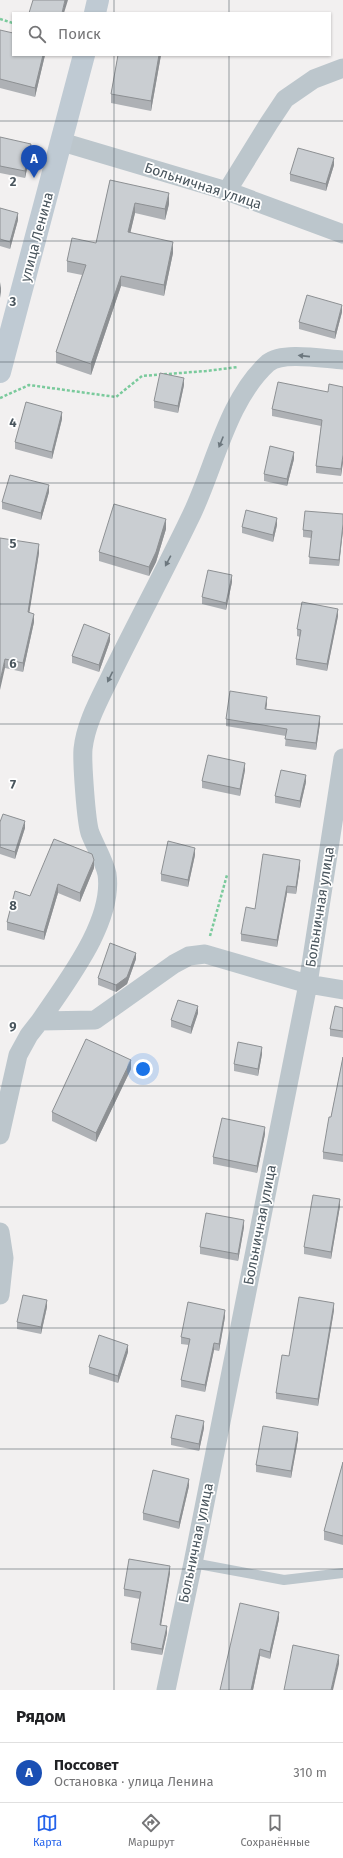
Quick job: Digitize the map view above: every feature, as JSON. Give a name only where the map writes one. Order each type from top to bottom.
[{"type":"street","points":[[95,12],[98,0]]},
{"type":"street","name":"улица Ленина","points":[[0,372],[84,56]]},
{"type":"street","points":[[227,191],[285,99],[314,79],[343,68]]},
{"type":"street","name":"Больничная улица","points":[[62,142],[227,191],[343,234]]},
{"type":"street","points":[[0,1135],[18,1055],[99,928],[107,892],[107,873],[89,831],[87,817],[83,750],[88,726],[142,612],[190,518],[229,421],[246,390],[270,362],[293,355],[343,360]]},
{"type":"street","name":"Больничная улица","points":[[166,1690],[193,1562],[308,984],[343,758]]},
{"type":"street","points":[[40,1021],[95,1020],[174,964],[189,956],[205,954],[308,984],[343,990]]},
{"type":"street","points":[[0,1232],[4,1258],[0,1295]]},
{"type":"lane","points":[[193,1562],[284,1580],[343,1572]]},
{"type":"path","points":[[0,19],[12,23]]},
{"type":"path","points":[[0,398],[29,385],[116,397],[142,376],[206,371],[270,362]]},
{"type":"path","points":[[205,954],[227,875]]},
{"type":"building","points":[[33,0],[65,0],[62,12],[29,12]]},
{"type":"building","points":[[0,30],[12,33],[12,56],[43,56],[35,88],[0,79]]},
{"type":"building","points":[[118,56],[159,56],[151,101],[111,94]]},
{"type":"building","points":[[0,137],[31,144],[25,171],[0,166]]},
{"type":"building","points":[[298,148],[334,158],[326,184],[290,174]]},
{"type":"building","points":[[110,180],[169,193],[165,209],[135,203],[128,232],[173,242],[164,285],[121,276],[91,364],[56,352],[86,265],[67,261],[72,238],[96,243]]},
{"type":"building","points":[[0,208],[18,213],[10,242],[0,239]]},
{"type":"building","points":[[307,295],[342,305],[335,332],[299,322]]},
{"type":"building","points":[[160,373],[184,378],[178,406],[154,401]]},
{"type":"building","points":[[278,382],[328,392],[329,384],[343,387],[343,455],[341,469],[316,466],[322,420],[272,409]]},
{"type":"building","points":[[26,402],[62,412],[52,452],[15,442]]},
{"type":"building","points":[[270,446],[294,452],[287,479],[264,474]]},
{"type":"building","points":[[10,475],[49,485],[41,513],[2,502]]},
{"type":"building","points":[[114,504],[166,519],[156,552],[149,567],[99,552]]},
{"type":"building","points":[[246,510],[277,518],[273,535],[242,527]]},
{"type":"building","points":[[305,511],[343,514],[339,560],[309,557],[312,531],[303,530]]},
{"type":"building","points":[[0,538],[39,544],[28,612],[34,614],[23,663],[5,659],[0,681]]},
{"type":"building","points":[[208,570],[232,575],[226,603],[202,597]]},
{"type":"building","points":[[302,602],[338,609],[327,664],[296,659],[301,630],[297,629]]},
{"type":"building","points":[[84,624],[110,634],[99,665],[72,656]]},
{"type":"building","points":[[230,691],[267,697],[265,709],[320,716],[316,743],[285,739],[287,729],[226,719]]},
{"type":"building","points":[[208,755],[245,763],[240,789],[202,781]]},
{"type":"building","points":[[281,770],[306,775],[300,801],[275,796]]},
{"type":"building","points":[[3,814],[25,821],[15,852],[0,847],[0,822]]},
{"type":"building","points":[[54,839],[92,854],[94,860],[80,893],[58,884],[44,932],[7,922],[15,891],[30,896]]},
{"type":"building","points":[[168,841],[195,848],[188,880],[161,874]]},
{"type":"building","points":[[263,854],[300,860],[296,887],[287,886],[277,940],[241,934],[246,907],[255,909]]},
{"type":"building","points":[[110,943],[136,953],[127,977],[116,985],[98,978]]},
{"type":"building","points":[[178,1000],[198,1006],[191,1027],[171,1020]]},
{"type":"building","points":[[335,1006],[343,1008],[343,1031],[330,1029]]},
{"type":"building","points":[[86,1039],[131,1060],[96,1133],[52,1112]]},
{"type":"building","points":[[238,1042],[262,1047],[258,1069],[234,1064]]},
{"type":"building","points":[[343,1057],[343,1155],[323,1152],[329,1117],[331,1117]]},
{"type":"building","points":[[222,1118],[265,1127],[257,1166],[213,1157]]},
{"type":"building","points":[[313,1195],[340,1199],[331,1252],[304,1247]]},
{"type":"building","points":[[206,1213],[244,1220],[238,1254],[200,1247]]},
{"type":"building","points":[[23,1295],[47,1300],[41,1327],[17,1322]]},
{"type":"building","points":[[299,1297],[334,1303],[318,1399],[276,1393],[282,1355],[289,1356]]},
{"type":"building","points":[[188,1302],[225,1310],[219,1344],[214,1343],[205,1385],[181,1380],[190,1339],[181,1337]]},
{"type":"building","points":[[99,1335],[128,1345],[118,1376],[89,1367]]},
{"type":"building","points":[[176,1415],[204,1421],[199,1444],[171,1438]]},
{"type":"building","points":[[263,1426],[298,1432],[291,1471],[256,1465]]},
{"type":"building","points":[[343,1462],[343,1536],[324,1531]]},
{"type":"building","points":[[153,1470],[189,1479],[179,1522],[143,1513]]},
{"type":"building","points":[[129,1559],[170,1566],[160,1625],[167,1626],[162,1649],[131,1643],[141,1592],[124,1589]]},
{"type":"building","points":[[240,1603],[279,1612],[270,1652],[260,1649],[251,1690],[220,1690]]},
{"type":"building","points":[[293,1645],[339,1655],[331,1690],[284,1690]]},
{"type":"place","name":"Поссовет","points":[[34,178]]}]
